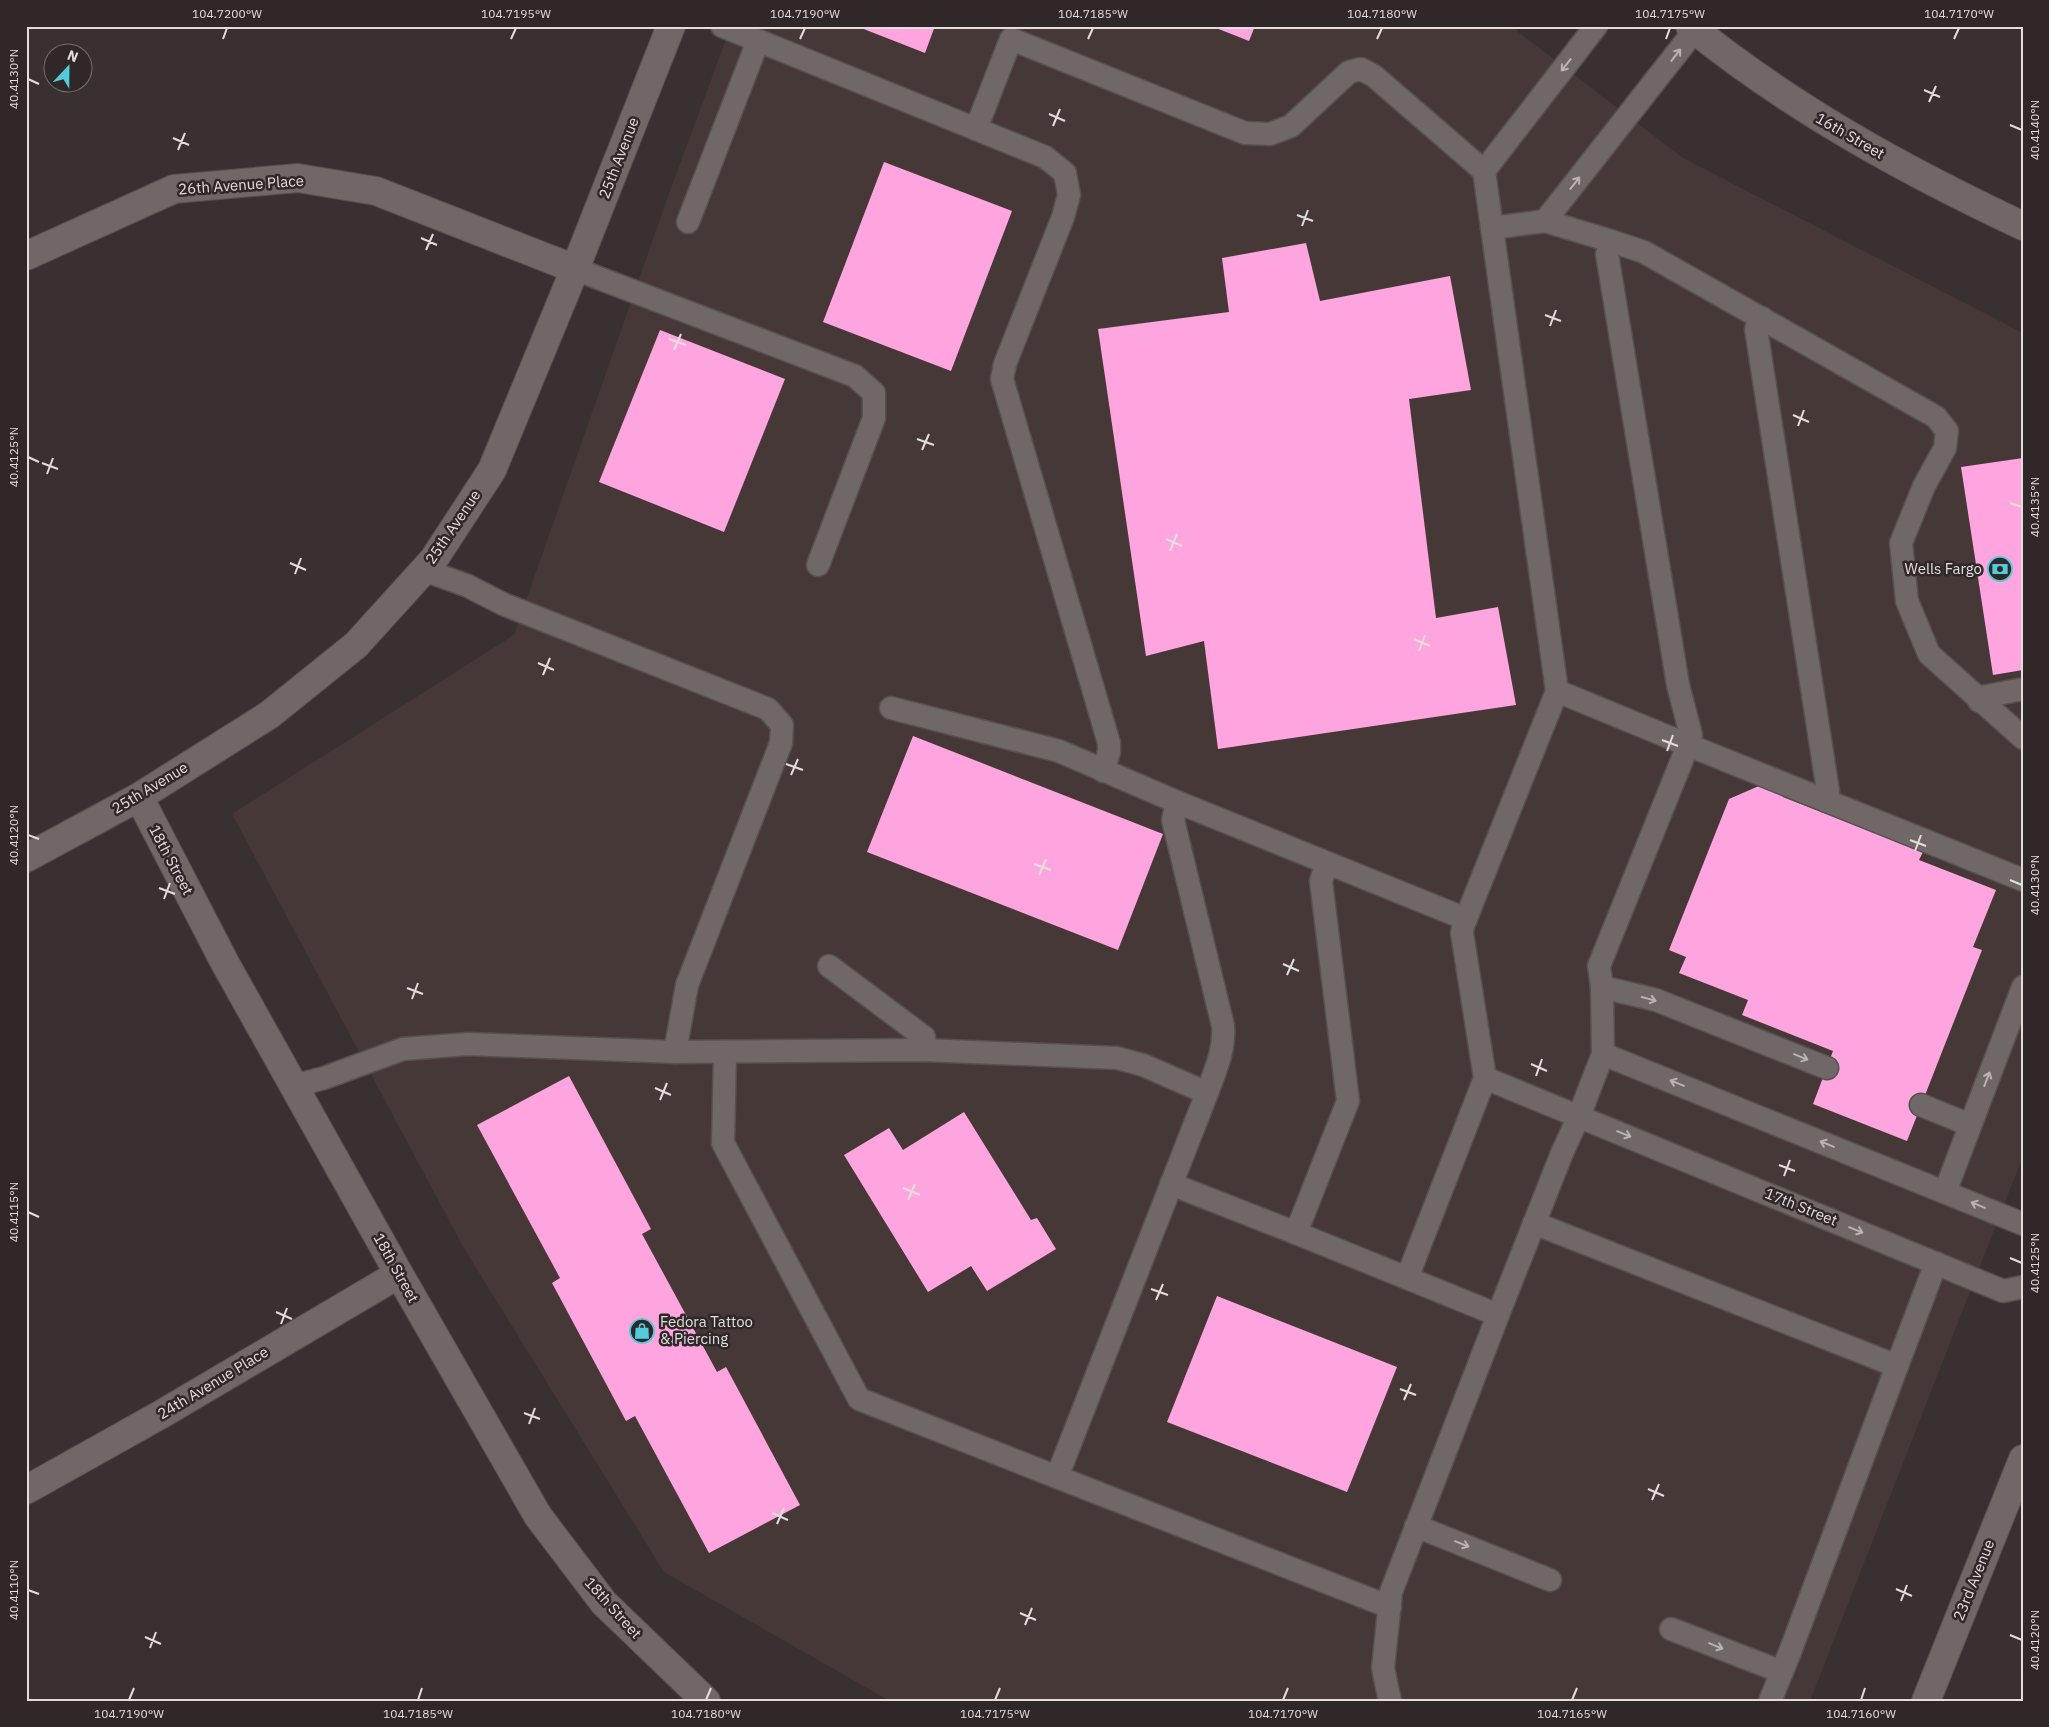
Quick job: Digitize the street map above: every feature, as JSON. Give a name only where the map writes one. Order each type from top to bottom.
[{"type":"street","name":"25th Avenue","points":[[26,858],[139,797],[277,709],[356,645],[434,558],[492,470],[575,269],[671,26]]},
{"type":"street","name":"16th Street","points":[[1692,28],[1758,79],[1846,135],[1955,194],[2023,226]]},
{"type":"street","name":"26th Avenue Place","points":[[26,256],[174,189],[298,178],[376,191],[575,269]]},
{"type":"street","name":"18th Street","points":[[139,797],[225,963],[399,1274],[538,1516],[604,1603],[703,1700]]},
{"type":"street","name":"24th Avenue Place","points":[[26,1490],[160,1415],[399,1274]]},
{"type":"street","name":"23rd Avenue","points":[[1926,1701],[2023,1459]]},
{"type":"lane","points":[[722,26],[1045,158],[1065,173],[1069,195],[1063,217],[1005,364],[1002,379],[1109,744],[1109,752],[1103,771]]},
{"type":"lane","points":[[1484,171],[1596,26]]},
{"type":"lane","points":[[1545,221],[1692,28]]},
{"type":"lane","points":[[976,129],[1014,33],[1245,133],[1270,134],[1291,126],[1349,72],[1361,69],[1374,76],[1484,171],[1557,691],[1462,933],[1485,1078],[1406,1278]]},
{"type":"lane","points":[[688,222],[758,40]]},
{"type":"lane","points":[[1492,228],[1545,221],[1644,252],[1936,417],[1947,431],[1945,448],[1924,486],[1902,543],[1907,601],[1929,654],[1979,701],[2023,738]]},
{"type":"lane","points":[[1390,1701],[1383,1668],[1391,1592],[1498,1314],[1562,1152],[1579,1116],[1602,1054],[1602,987],[1599,966],[1691,735],[1678,685],[1607,254],[1611,241]]},
{"type":"lane","points":[[575,269],[855,376],[874,393],[874,418],[818,565]]},
{"type":"lane","points":[[1762,318],[1756,329],[1828,791],[1827,801]]},
{"type":"lane","points":[[424,570],[468,586],[503,604],[768,709],[782,725],[781,743],[687,986],[674,1052]]},
{"type":"lane","points":[[1979,701],[1982,697],[2023,689]]},
{"type":"lane","points":[[1557,691],[2023,880]]},
{"type":"lane","points":[[891,708],[1059,752],[1466,919]]},
{"type":"lane","points":[[1056,1477],[1221,1055],[1224,1038],[1222,1026],[1173,820],[1177,802]]},
{"type":"lane","points":[[1296,1233],[1348,1101],[1321,882],[1327,862]]},
{"type":"lane","points":[[829,966],[924,1037],[924,1050]]},
{"type":"lane","points":[[1602,987],[1656,1000],[1827,1068]]},
{"type":"lane","points":[[1945,1192],[2023,987]]},
{"type":"lane","points":[[294,1086],[324,1078],[403,1049],[468,1044],[724,1053],[924,1050],[1117,1058],[1143,1065],[1207,1094]]},
{"type":"lane","points":[[724,1053],[722,1143],[859,1398],[1390,1607]]},
{"type":"lane","points":[[1602,1054],[2023,1224]]},
{"type":"lane","name":"17th Street","points":[[1485,1078],[2003,1291],[2023,1287]]},
{"type":"lane","points":[[1921,1105],[1970,1125]]},
{"type":"lane","points":[[1171,1184],[1498,1314]]},
{"type":"lane","points":[[1534,1223],[1897,1366]]},
{"type":"lane","points":[[1770,1701],[1936,1263]]},
{"type":"lane","points":[[1416,1526],[1550,1580]]},
{"type":"lane","points":[[1671,1628],[1782,1672]]},
{"type":"shaded area","points":[[731,26],[1513,26],[1518,32],[1683,158],[2023,333],[2023,1156],[1810,1701],[890,1701],[664,1572],[465,1250],[232,814],[514,635],[670,191]]},
{"type":"building","points":[[856,26],[935,26],[925,53]]},
{"type":"building","points":[[1211,26],[1255,26],[1249,41]]},
{"type":"building","points":[[884,162],[1012,211],[951,371],[823,322]]},
{"type":"building","points":[[1306,243],[1320,301],[1450,276],[1471,390],[1409,399],[1436,618],[1498,607],[1516,705],[1218,749],[1204,641],[1146,656],[1098,329],[1229,312],[1222,258]]},
{"type":"building","points":[[660,330],[785,379],[724,532],[599,482]]},
{"type":"building","name":"Wells Fargo","points":[[2023,458],[2023,670],[1993,675],[1961,467]]},
{"type":"building","points":[[913,736],[1163,834],[1118,950],[867,852]]},
{"type":"building","points":[[1768,782],[1779,786],[1783,797],[1923,852],[1919,860],[1996,890],[1973,947],[1982,950],[1907,1141],[1813,1104],[1833,1051],[1742,1015],[1748,1000],[1679,973],[1686,957],[1669,950],[1729,799]]},
{"type":"building","points":[[569,1076],[651,1229],[642,1234],[717,1372],[726,1367],[800,1505],[709,1553],[635,1416],[626,1421],[552,1283],[560,1278],[477,1125]]},
{"type":"building","points":[[964,1112],[1031,1220],[1037,1218],[1056,1249],[987,1291],[971,1266],[928,1292],[844,1155],[889,1128],[903,1150]]},
{"type":"building","points":[[1217,1296],[1397,1367],[1347,1492],[1167,1422]]},
{"type":"place","name":"Wells Fargo","points":[[2000,569]]},
{"type":"place","name":"Fedora Tattoo & Piercing","points":[[642,1331]]}]
